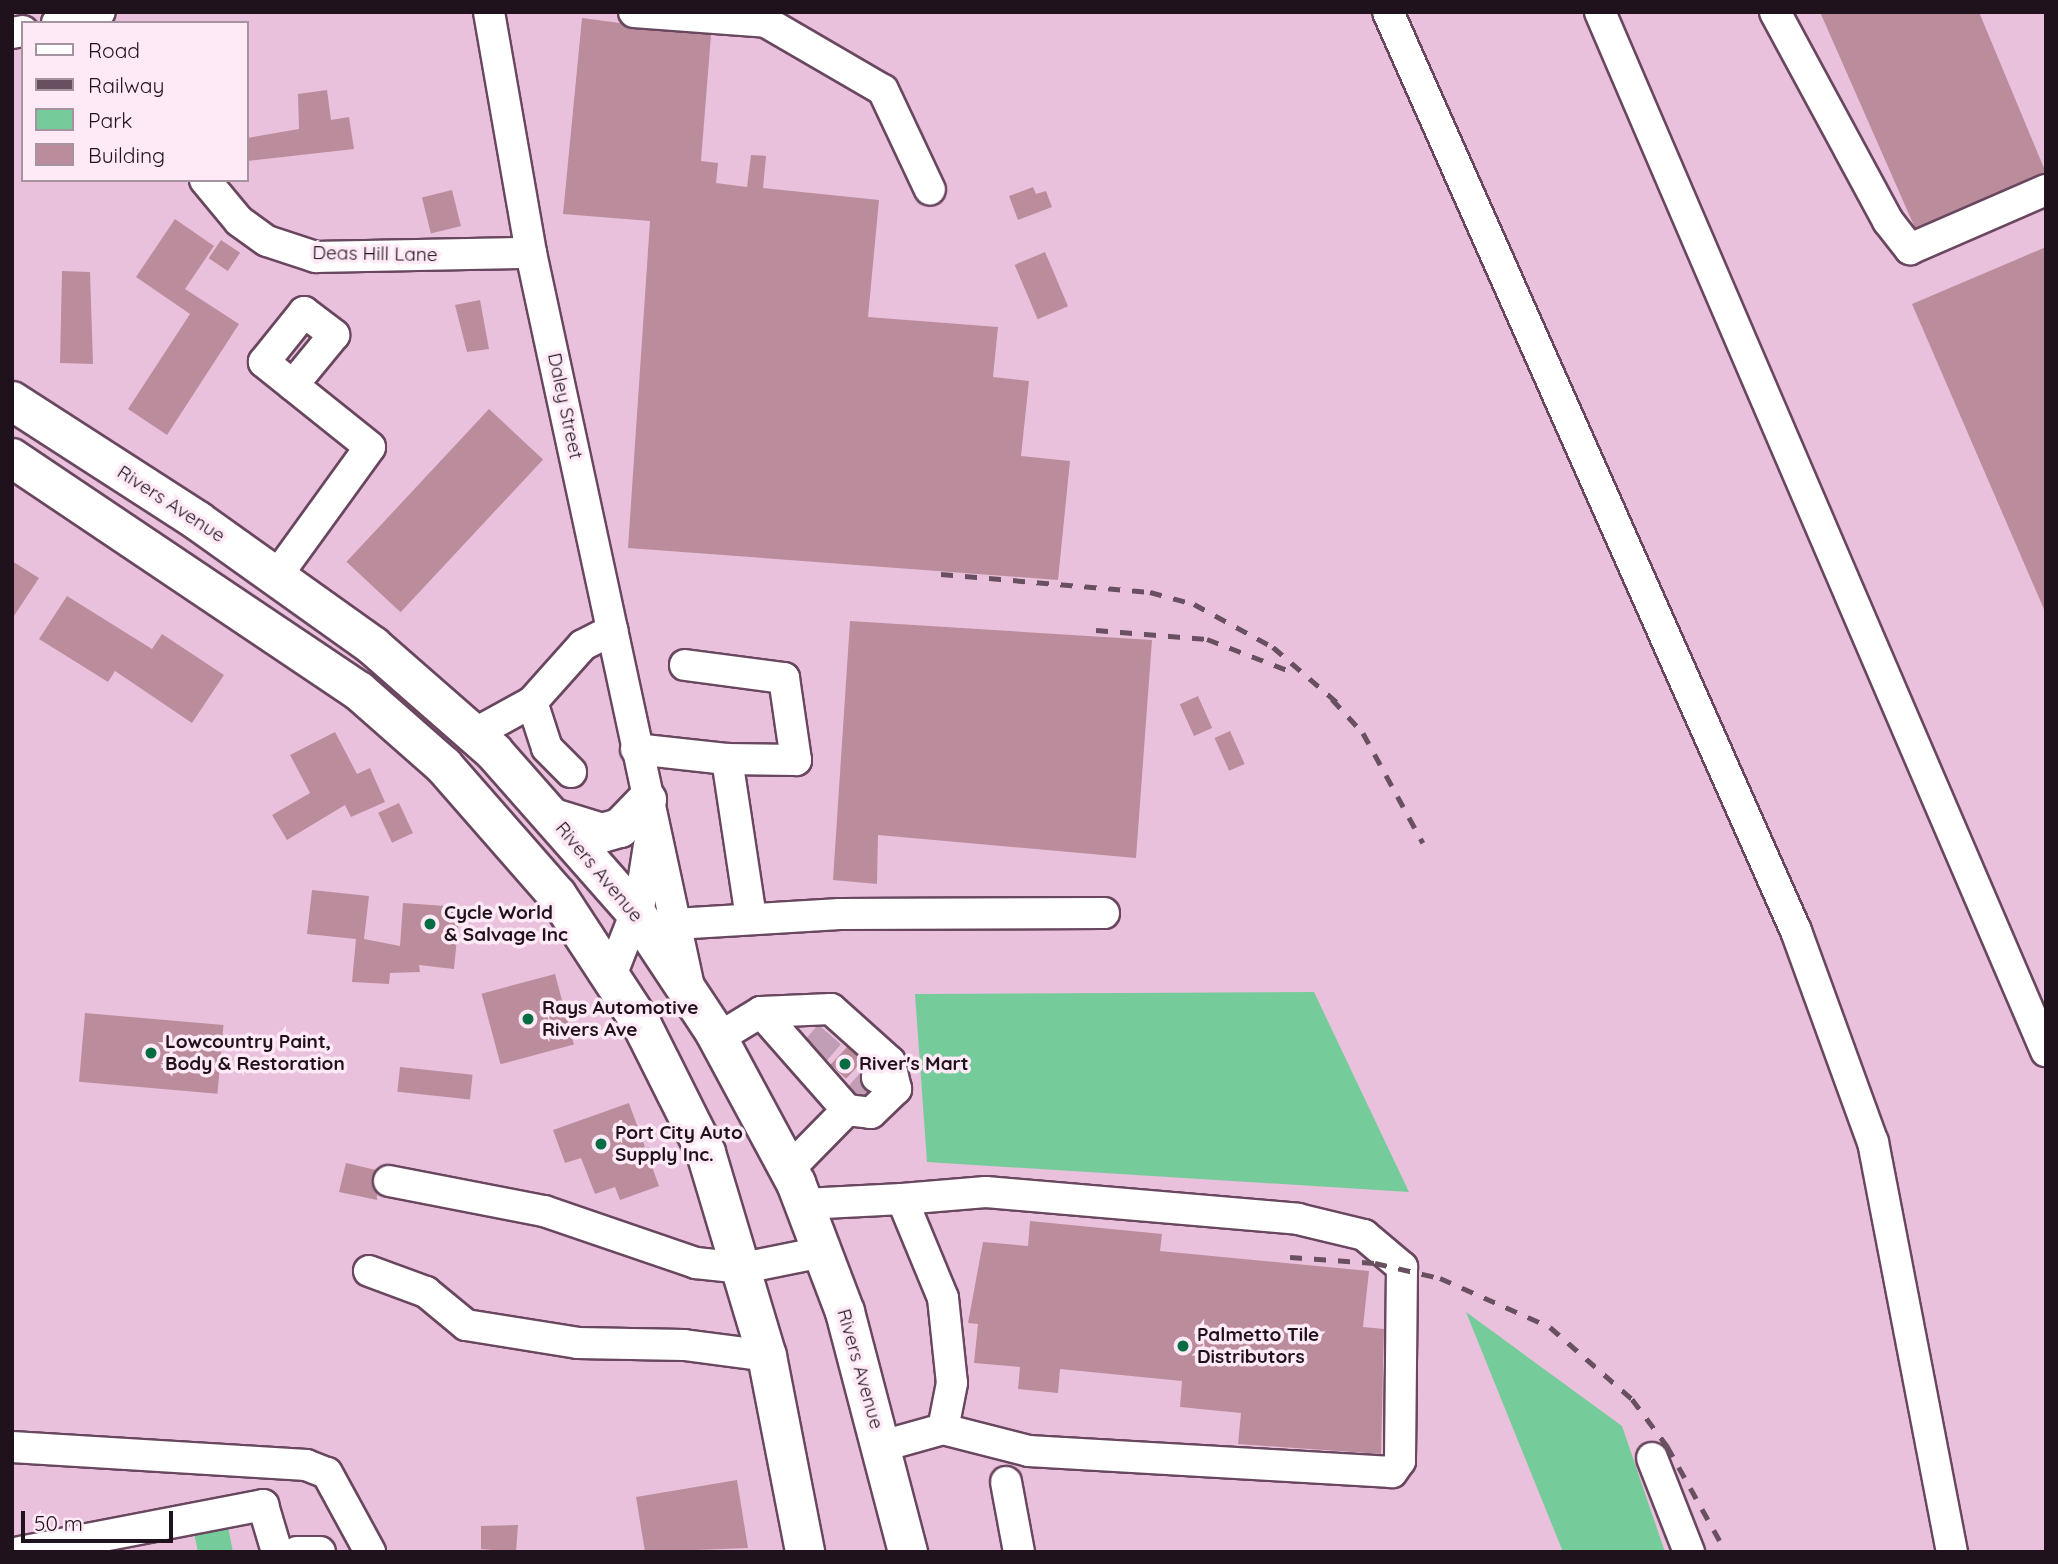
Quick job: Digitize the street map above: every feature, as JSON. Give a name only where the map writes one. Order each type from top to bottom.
[{"type":"main road","name":"Rivers Avenue","points":[[12,401],[276,577],[373,646],[474,734],[553,818],[636,913],[718,1038],[804,1205],[822,1252],[882,1446],[908,1552]]},
{"type":"main road","points":[[12,458],[229,600],[412,735],[512,840],[612,973],[706,1153],[743,1268],[767,1356],[805,1552]]},
{"type":"main road","points":[[553,818],[603,833],[620,828],[647,800]]},
{"type":"street","points":[[65,21],[100,12]]},
{"type":"street","name":"Daley Street","points":[[489,12],[531,253],[690,995]]},
{"type":"street","points":[[635,12],[766,22],[883,90],[930,190]]},
{"type":"street","points":[[1388,12],[1796,931],[1869,1129],[1952,1552]]},
{"type":"street","points":[[1600,12],[2046,1051]]},
{"type":"street","points":[[1775,12],[1888,221],[1910,248],[2046,190]]},
{"type":"street","name":"Deas Hill Lane","points":[[207,182],[239,221],[267,241],[316,257],[531,253]]},
{"type":"street","points":[[276,577],[370,447],[293,385]]},
{"type":"street","points":[[474,734],[532,702],[583,645],[612,630]]},
{"type":"street","points":[[636,749],[727,759],[796,760],[785,678],[685,665]]},
{"type":"street","points":[[532,702],[547,748],[571,772]]},
{"type":"street","points":[[727,759],[751,918]]},
{"type":"street","name":"Daley Street","points":[[612,973],[647,877],[647,800]]},
{"type":"street","points":[[675,924],[751,918],[1104,913]]},
{"type":"street","points":[[718,1038],[761,1012],[831,1009],[836,1027],[883,1070],[896,1089],[871,1114],[851,1105],[761,1012]]},
{"type":"street","points":[[788,1170],[851,1105]]},
{"type":"street","points":[[389,1181],[544,1212],[696,1263],[743,1268],[822,1252]]},
{"type":"street","points":[[804,1205],[985,1192],[1298,1219],[1364,1235],[1402,1268],[1400,1461],[1392,1472],[1029,1451],[943,1429],[882,1446]]},
{"type":"street","points":[[902,1199],[943,1298],[951,1383],[943,1429]]},
{"type":"street","points":[[369,1271],[426,1292],[466,1325],[578,1343],[684,1345],[767,1356]]},
{"type":"street","points":[[12,1447],[306,1465],[327,1473],[370,1552]]},
{"type":"street","points":[[1652,1458],[1689,1552]]},
{"type":"street","points":[[1006,1482],[1019,1552]]},
{"type":"street","points":[[20,1552],[263,1505],[277,1552]]},
{"type":"street","points":[[297,1552],[320,1552]]},
{"type":"green space","points":[[1314,992],[1409,1192],[927,1162],[915,994]]},
{"type":"green space","points":[[1466,1312],[1622,1426],[1665,1552],[1563,1552]]},
{"type":"green space","points":[[225,1512],[233,1552],[198,1552],[191,1518]]},
{"type":"building","points":[[1820,12],[1979,12],[2046,173],[1915,228]]},
{"type":"building","points":[[582,18],[711,35],[701,161],[718,163],[716,183],[747,187],[751,155],[766,156],[763,188],[879,200],[868,317],[998,327],[993,377],[1029,381],[1021,456],[1070,461],[1058,580],[628,548],[650,221],[563,214]]},
{"type":"building","points":[[327,90],[331,120],[349,117],[354,149],[248,161],[248,138],[299,129],[298,94]]},
{"type":"building","points":[[1033,187],[1036,194],[1046,191],[1052,207],[1018,220],[1009,196]]},
{"type":"building","points":[[452,190],[461,226],[431,233],[422,197]]},
{"type":"building","points":[[175,219],[214,246],[185,289],[239,324],[167,435],[128,409],[190,314],[136,277]]},
{"type":"building","points":[[221,240],[240,253],[228,271],[209,258]]},
{"type":"building","points":[[2046,247],[2046,614],[1912,304]]},
{"type":"building","points":[[1045,252],[1068,306],[1038,319],[1015,265]]},
{"type":"building","points":[[62,271],[90,272],[93,364],[60,363]]},
{"type":"building","points":[[480,300],[489,349],[467,352],[455,305]]},
{"type":"building","points":[[489,409],[543,459],[401,612],[346,562]]},
{"type":"building","points":[[12,561],[39,578],[12,619]]},
{"type":"building","points":[[67,596],[152,649],[162,634],[224,675],[192,723],[115,671],[108,682],[39,639]]},
{"type":"building","points":[[850,621],[1152,640],[1136,858],[878,835],[877,884],[833,880]]},
{"type":"building","points":[[1198,696],[1212,728],[1194,736],[1180,704]]},
{"type":"building","points":[[1230,731],[1245,764],[1229,771],[1214,738]]},
{"type":"building","points":[[335,732],[357,774],[370,768],[385,802],[351,817],[345,805],[287,840],[272,815],[310,793],[290,755]]},
{"type":"building","points":[[399,803],[413,833],[392,843],[378,813]]},
{"type":"building","points":[[312,890],[369,896],[364,939],[400,946],[403,903],[460,907],[454,969],[419,965],[420,972],[390,973],[389,984],[352,982],[356,939],[307,934]]},
{"type":"building","name":"Rays Automotive Rivers Ave","points":[[555,974],[574,1045],[500,1064],[482,994]]},
{"type":"building","name":"Lowcountry Paint, Body & Restoration","points":[[85,1013],[223,1025],[217,1094],[79,1082]]},
{"type":"building","points":[[847,1047],[862,1061],[846,1079],[831,1065]]},
{"type":"building","points":[[400,1067],[473,1075],[470,1099],[397,1092]]},
{"type":"building","name":"Port City Auto Supply Inc.","points":[[629,1103],[659,1186],[620,1200],[615,1187],[595,1194],[581,1158],[565,1163],[553,1130]]},
{"type":"building","points":[[346,1163],[376,1170],[377,1200],[339,1192]]},
{"type":"building","name":"Palmetto Tile Distributors","points":[[1030,1221],[1162,1234],[1160,1251],[1369,1271],[1363,1327],[1384,1329],[1381,1454],[1238,1444],[1241,1413],[1180,1407],[1182,1381],[1060,1369],[1058,1393],[1018,1389],[1020,1367],[974,1363],[978,1324],[968,1323],[983,1242],[1028,1246]]},
{"type":"building","points":[[737,1480],[748,1548],[645,1552],[636,1497]]},
{"type":"building","points":[[518,1525],[516,1552],[481,1549],[481,1526]]},
{"type":"tunnel","points":[[810,1057],[830,1034]]},
{"type":"tunnel","points":[[856,1100],[877,1077]]},
{"type":"railway","points":[[941,574],[1150,592],[1194,604],[1273,647],[1339,704]]},
{"type":"railway","points":[[1096,630],[1207,639],[1295,673]]},
{"type":"railway","points":[[1332,699],[1363,733],[1423,843]]},
{"type":"railway","points":[[1290,1257],[1375,1263],[1440,1278],[1550,1327],[1632,1399],[1667,1446],[1726,1552]]},
{"type":"place","name":"Cycle World & Salvage Inc","points":[[430,924]]},
{"type":"place","name":"Rays Automotive Rivers Ave","points":[[528,1019]]},
{"type":"place","name":"Lowcountry Paint, Body & Restoration","points":[[151,1053]]},
{"type":"place","name":"River's Mart","points":[[845,1064]]},
{"type":"place","name":"Port City Auto Supply Inc.","points":[[601,1144]]},
{"type":"place","name":"Palmetto Tile Distributors","points":[[1183,1346]]}]
